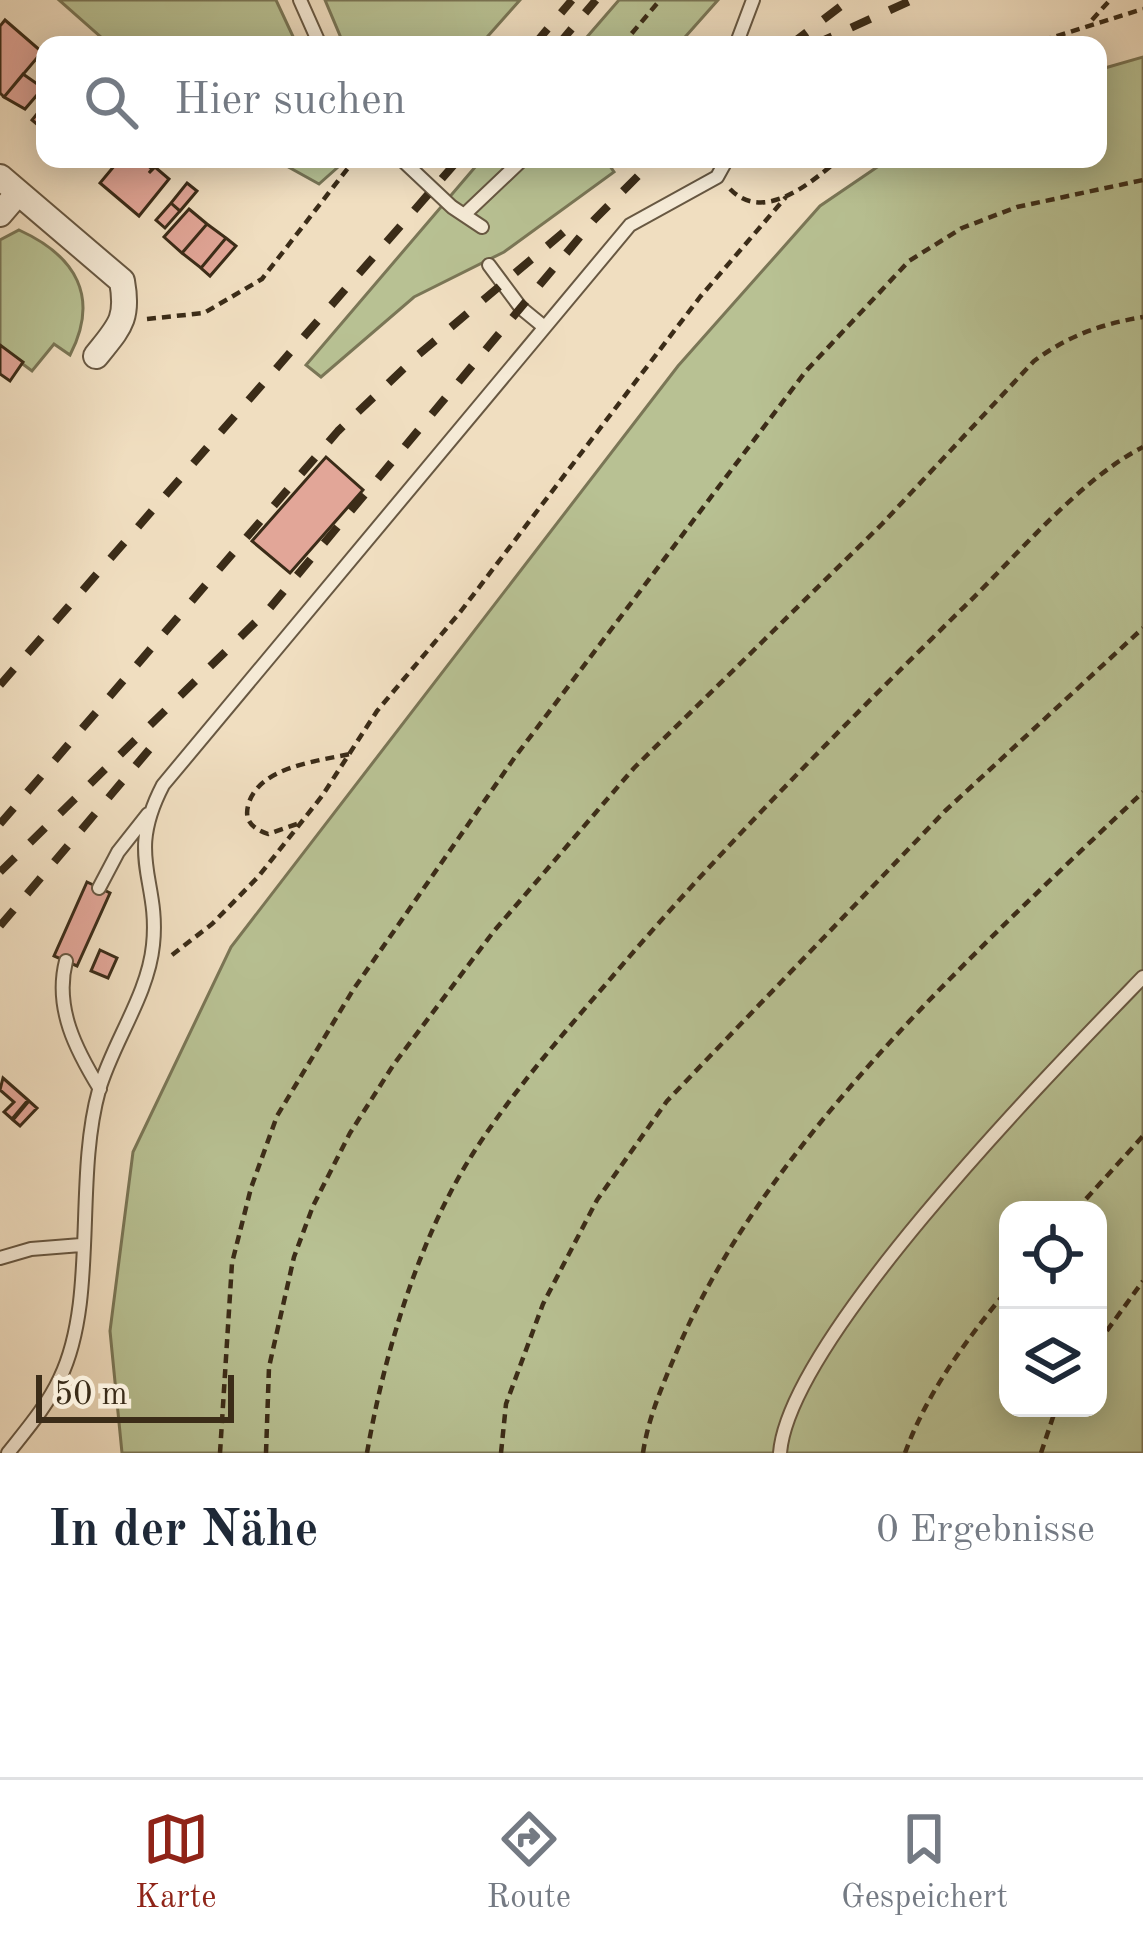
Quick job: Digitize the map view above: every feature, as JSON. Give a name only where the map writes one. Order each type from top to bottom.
[{"type":"street","points":[[0,214],[9,185],[122,281],[124,321],[96,356]]},
{"type":"lane","points":[[300,0],[316,36]]},
{"type":"lane","points":[[739,36],[753,0]]},
{"type":"lane","points":[[411,168],[452,207],[482,227]]},
{"type":"lane","points":[[465,214],[514,168]]},
{"type":"lane","points":[[99,888],[181,760],[543,326],[631,225],[717,176],[722,168]]},
{"type":"lane","points":[[489,265],[521,308],[543,326]]},
{"type":"lane","points":[[8,1453],[62,1376],[75,1334],[87,1147],[100,1089],[148,969],[153,925],[143,863],[149,813]]},
{"type":"lane","points":[[66,962],[64,1016],[81,1059],[100,1089]]},
{"type":"lane","points":[[780,1453],[789,1410],[837,1332],[891,1259],[1043,1081],[1143,977]]},
{"type":"lane","points":[[0,1258],[81,1245]]},
{"type":"path","points":[[629,36],[659,0]]},
{"type":"path","points":[[1089,25],[1110,0]]},
{"type":"path","points":[[1055,36],[1143,9]]},
{"type":"path","points":[[124,321],[204,314],[262,279],[349,168]]},
{"type":"path","points":[[148,969],[212,924],[258,877],[377,711],[461,611],[700,297],[786,197],[826,168]]},
{"type":"path","points":[[717,176],[737,197],[762,202],[786,197]]},
{"type":"path","points":[[220,1453],[232,1263],[251,1188],[277,1116],[353,989],[515,757],[806,371],[910,261],[962,228],[1017,207],[1143,180]]},
{"type":"path","points":[[266,1453],[269,1367],[280,1309],[313,1206],[350,1133],[442,997],[562,848],[634,768],[882,524],[1034,361],[1088,329],[1143,317]]},
{"type":"path","points":[[367,1453],[381,1381],[433,1234],[470,1157],[520,1089],[647,935],[757,817],[1097,477],[1143,447]]},
{"type":"path","points":[[501,1453],[506,1404],[543,1304],[597,1200],[667,1101],[945,811],[1143,628]]},
{"type":"path","points":[[303,820],[268,834],[254,828],[247,818],[248,803],[256,788],[276,774],[350,754]]},
{"type":"path","points":[[644,1453],[662,1387],[698,1304],[773,1181],[906,1028],[1143,792]]},
{"type":"path","points":[[1084,1201],[1143,1136]]},
{"type":"path","points":[[1107,1331],[1143,1281]]},
{"type":"path","points":[[905,1453],[917,1419],[999,1300]]},
{"type":"path","points":[[1041,1453],[1054,1417]]},
{"type":"green space","points":[[59,0],[276,0],[293,36],[100,36]]},
{"type":"green space","points":[[325,0],[520,0],[488,36],[340,36]]},
{"type":"green space","points":[[619,0],[718,0],[686,36],[588,36]]},
{"type":"green space","points":[[1143,57],[1143,1453],[122,1453],[110,1331],[133,1152],[231,947],[678,366],[820,206],[876,168],[1107,168],[1107,67]]},
{"type":"green space","points":[[290,168],[337,168],[319,184]]},
{"type":"green space","points":[[474,168],[611,168],[614,172],[504,252],[414,297],[321,377],[306,365]]},
{"type":"green space","points":[[19,230],[55,252],[77,281],[82,297],[83,315],[70,355],[54,344],[32,371],[0,347],[0,240]]},
{"type":"building","points":[[5,20],[36,47],[36,59],[4,97],[0,93],[0,26]]},
{"type":"building","points":[[23,74],[36,83],[36,96],[25,109],[4,97]]},
{"type":"building","points":[[112,168],[151,168],[149,173],[156,168],[169,179],[139,216],[100,183]]},
{"type":"building","points":[[187,183],[197,191],[180,211],[171,203]]},
{"type":"building","points":[[171,203],[180,211],[165,228],[156,220]]},
{"type":"building","points":[[189,209],[207,224],[182,253],[164,237]]},
{"type":"building","points":[[207,224],[226,238],[201,268],[182,253]]},
{"type":"building","points":[[226,238],[236,246],[210,276],[201,268]]},
{"type":"building","points":[[0,345],[23,362],[10,381],[0,374]]},
{"type":"building","points":[[326,457],[363,490],[290,573],[252,541]]},
{"type":"building","points":[[87,882],[110,893],[77,966],[54,956]]},
{"type":"building","points":[[100,950],[117,958],[108,978],[91,971]]},
{"type":"building","points":[[3,1078],[28,1100],[12,1119],[4,1112],[14,1102],[0,1090]]},
{"type":"building","points":[[29,1101],[37,1108],[20,1126],[13,1120]]},
{"type":"railway","points":[[542,36],[572,0]]},
{"type":"railway","points":[[566,36],[596,0]]},
{"type":"railway","points":[[802,36],[849,0]]},
{"type":"railway","points":[[833,36],[912,0]]},
{"type":"railway","points":[[0,685],[451,168]]},
{"type":"railway","points":[[0,872],[269,609],[594,220],[646,168]]},
{"type":"railway","points":[[0,824],[338,431],[418,355],[578,220]]},
{"type":"railway","points":[[0,926],[159,738]]}]
